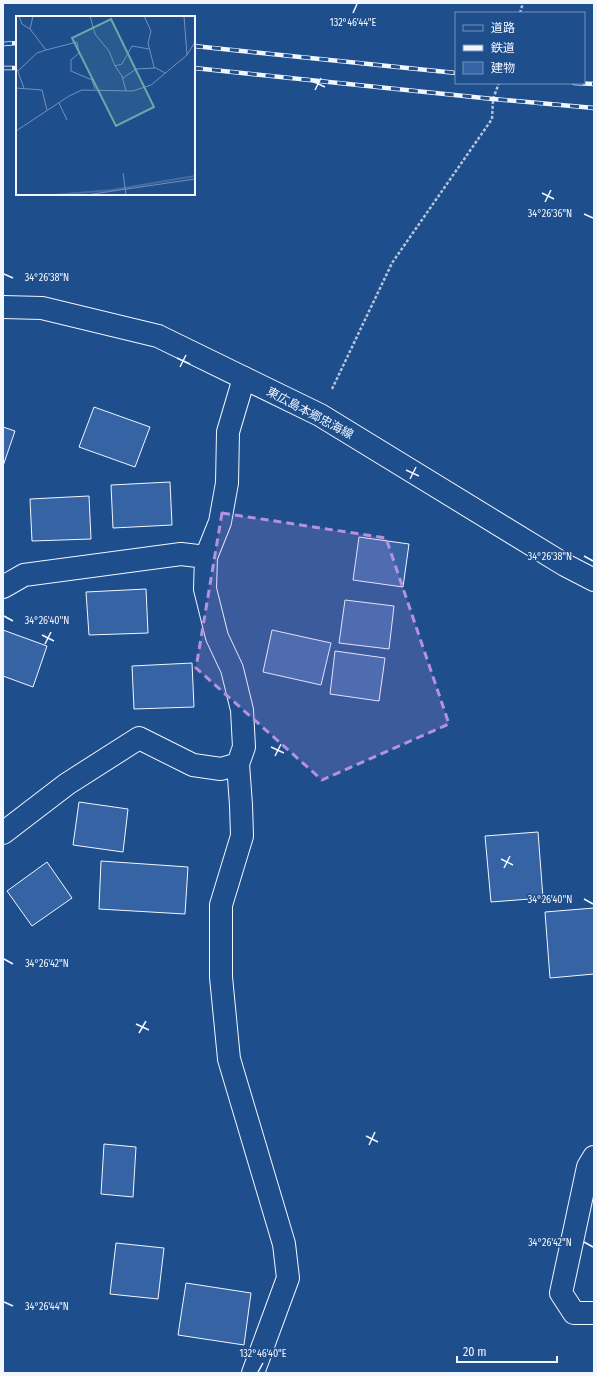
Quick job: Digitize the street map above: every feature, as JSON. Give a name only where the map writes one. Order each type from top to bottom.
[{"type":"street","name":"東広島本郷忠海線","points":[[3,307],[42,308],[158,336],[320,415],[565,565],[594,580]]},
{"type":"street","points":[[244,378],[228,432],[227,483],[220,522],[206,557],[205,589],[217,637],[232,669],[242,710],[244,747],[238,764],[242,836],[220,905],[221,977],[229,1059],[284,1244],[288,1278],[253,1373]]},
{"type":"street","points":[[3,587],[24,575],[181,554],[206,557]]},
{"type":"street","points":[[3,833],[67,784],[139,738],[192,766],[221,769],[238,764]]},
{"type":"street","points":[[594,1157],[588,1167],[561,1293],[574,1313],[594,1313]]},
{"type":"path","points":[[320,415],[392,264],[492,119],[493,100],[499,84]]},
{"type":"highlighted area","points":[[222,513],[386,538],[449,724],[322,780],[196,668]]},
{"type":"building","points":[[94,407],[150,427],[135,467],[79,447]]},
{"type":"building","points":[[3,427],[15,431],[3,466]]},
{"type":"building","points":[[170,482],[172,525],[113,528],[111,485]]},
{"type":"building","points":[[89,496],[91,539],[32,541],[30,499]]},
{"type":"building","points":[[359,537],[409,544],[403,587],[353,580]]},
{"type":"building","points":[[146,589],[148,633],[89,635],[86,592]]},
{"type":"building","points":[[345,600],[394,606],[389,649],[339,643]]},
{"type":"building","points":[[3,630],[47,646],[33,687],[3,676]]},
{"type":"building","points":[[272,630],[331,643],[321,685],[263,672]]},
{"type":"building","points":[[335,651],[385,658],[379,701],[330,694]]},
{"type":"building","points":[[192,663],[194,707],[134,709],[132,666]]},
{"type":"building","points":[[79,802],[128,809],[123,852],[73,845]]},
{"type":"building","points":[[538,832],[543,898],[491,902],[485,836]]},
{"type":"building","points":[[101,861],[188,867],[185,914],[99,909]]},
{"type":"building","points":[[47,862],[72,898],[32,926],[7,891]]},
{"type":"building","points":[[594,908],[594,974],[550,978],[545,912]]},
{"type":"building","points":[[104,1144],[136,1147],[133,1197],[101,1194]]},
{"type":"building","points":[[116,1243],[164,1248],[158,1299],[110,1294]]},
{"type":"building","points":[[186,1283],[251,1293],[244,1345],[178,1335]]},
{"type":"railway","points":[[3,44],[16,43]]},
{"type":"railway","points":[[195,46],[455,73]]},
{"type":"railway","points":[[3,68],[16,68]]},
{"type":"railway","points":[[195,68],[594,108]]},
{"type":"railway","points":[[585,84],[594,84]]}]
